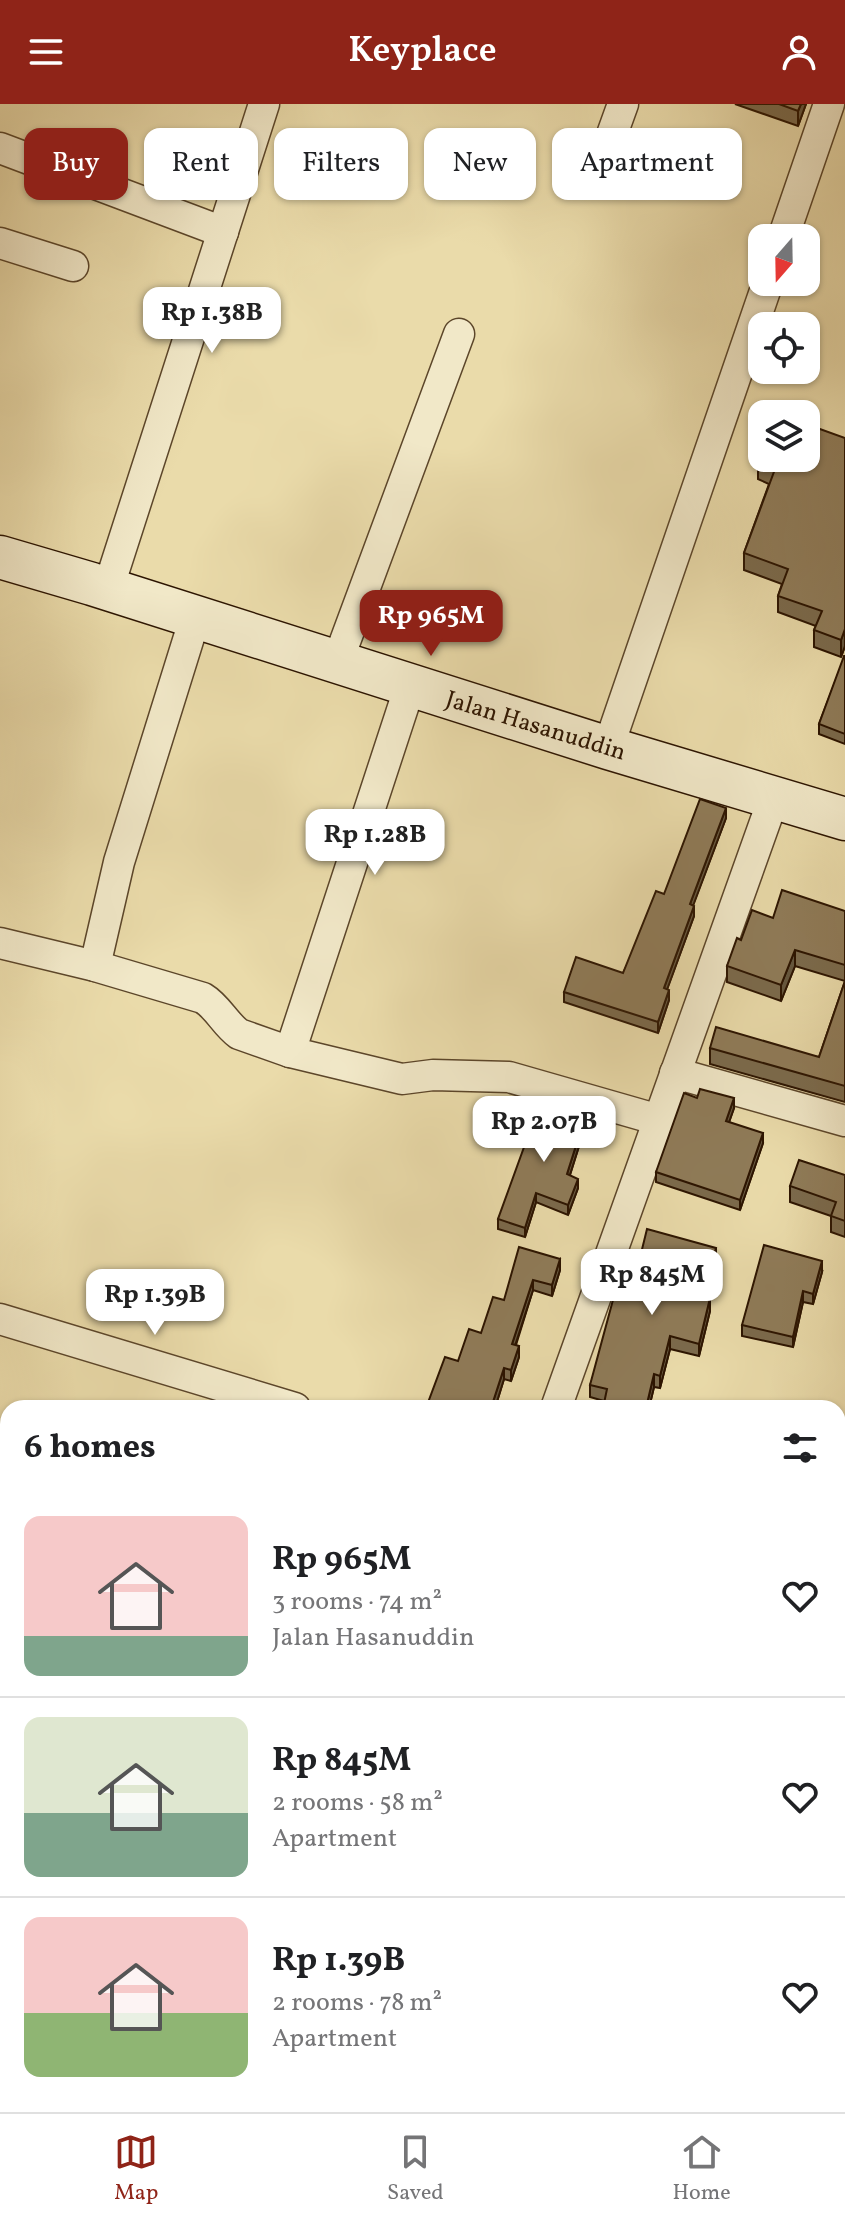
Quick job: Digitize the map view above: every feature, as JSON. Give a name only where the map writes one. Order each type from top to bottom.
[{"type":"main road","name":"Jalan Hasanuddin","points":[[0,557],[845,819]]},
{"type":"street","points":[[108,589],[264,104]]},
{"type":"street","points":[[614,128],[623,104]]},
{"type":"street","points":[[788,224],[829,104]]},
{"type":"street","points":[[0,148],[223,232]]},
{"type":"street","points":[[0,243],[73,266]]},
{"type":"street","points":[[608,748],[763,296]]},
{"type":"street","points":[[337,663],[459,334]]},
{"type":"street","points":[[95,966],[119,862],[195,618]]},
{"type":"street","points":[[290,1052],[410,686]]},
{"type":"street","points":[[559,1400],[774,797]]},
{"type":"street","points":[[0,943],[95,966],[203,998],[213,1004],[239,1034],[290,1052],[402,1079],[433,1075],[509,1077],[659,1120]]},
{"type":"street","points":[[675,1073],[845,1121]]},
{"type":"street","points":[[0,1319],[268,1400]]},
{"type":"building","points":[[779,104],[801,104],[798,111]]},
{"type":"building","points":[[820,429],[845,438],[845,629],[841,640],[814,630],[822,611],[778,596],[788,569],[744,553],[774,472],[820,472]]},
{"type":"building","points":[[845,656],[845,734],[819,724]]},
{"type":"building","points":[[700,799],[726,808],[690,904],[694,906],[664,988],[669,990],[658,1022],[564,992],[576,957],[623,973],[656,891],[664,894]]},
{"type":"building","points":[[782,890],[845,911],[845,965],[795,950],[781,985],[727,966],[752,910],[773,918]]},
{"type":"building","points":[[845,981],[845,1086],[710,1048],[716,1027],[819,1057]]},
{"type":"building","points":[[700,1089],[734,1098],[726,1121],[763,1133],[740,1200],[656,1172],[684,1093],[697,1098]]},
{"type":"building","points":[[540,1103],[585,1117],[567,1174],[578,1179],[568,1205],[536,1193],[525,1228],[498,1219]]},
{"type":"building","points":[[799,1160],[845,1175],[845,1221],[831,1216],[836,1202],[790,1186]]},
{"type":"building","points":[[647,1229],[716,1248],[704,1296],[710,1298],[699,1344],[670,1336],[660,1376],[654,1374],[648,1400],[605,1400],[607,1389],[590,1385],[620,1274],[635,1278]]},
{"type":"building","points":[[764,1245],[822,1261],[813,1294],[803,1291],[793,1337],[742,1325]]},
{"type":"building","points":[[519,1247],[560,1259],[552,1285],[533,1280],[512,1344],[519,1346],[511,1370],[504,1368],[494,1400],[429,1400],[445,1357],[458,1361],[469,1329],[481,1333],[493,1297],[504,1300]]}]
